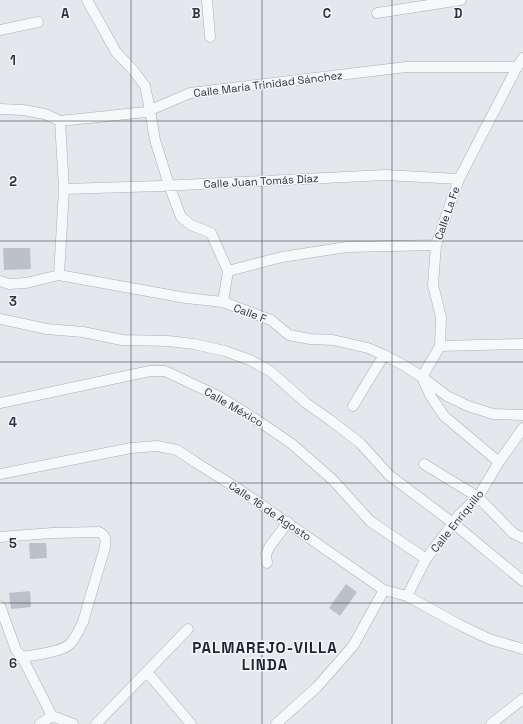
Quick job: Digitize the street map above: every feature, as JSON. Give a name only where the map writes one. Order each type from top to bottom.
[{"type":"street","points":[[86,0],[116,52],[145,86],[155,140],[181,217],[191,225],[211,233],[228,271],[223,302]]},
{"type":"street","points":[[208,0],[210,37]]},
{"type":"street","points":[[377,13],[399,5],[461,0]]},
{"type":"street","points":[[0,30],[38,22]]},
{"type":"street","name":"Calle La Fe","points":[[422,377],[440,346],[441,317],[433,284],[436,245],[459,180],[523,58]]},
{"type":"street","name":"Calle María Trinidad Sánchez","points":[[0,109],[23,110],[45,114],[60,121],[146,112],[190,92],[406,67],[517,67]]},
{"type":"street","points":[[59,275],[64,189],[60,121]]},
{"type":"street","name":"Calle Juan Tomás Díaz","points":[[64,189],[385,175],[459,180]]},
{"type":"street","points":[[228,271],[282,257],[347,247],[436,245]]},
{"type":"street","name":"Calle F","points":[[0,281],[9,284],[26,283],[59,275],[186,298],[223,302],[270,320],[289,335],[310,339],[333,340],[368,348],[405,366],[447,396],[468,406],[493,414],[523,415]]},
{"type":"street","points":[[0,319],[47,329],[83,332],[122,340],[168,341],[194,344],[225,351],[250,360],[270,371],[306,403],[360,443],[389,475],[453,523],[523,581]]},
{"type":"street","points":[[440,346],[523,344]]},
{"type":"street","points":[[353,406],[384,355]]},
{"type":"street","name":"Calle México","points":[[0,403],[150,371],[165,371],[220,397],[292,444],[333,480],[370,521],[426,559]]},
{"type":"street","points":[[422,377],[430,395],[444,416],[499,462]]},
{"type":"street","name":"Calle Enriquillo","points":[[407,596],[426,559],[459,515],[478,497],[499,462],[523,428]]},
{"type":"street","name":"Calle 16 de Agosto","points":[[0,474],[131,448],[157,446],[177,450],[244,492],[384,590],[407,596],[489,639],[523,649]]},
{"type":"street","points":[[424,464],[478,497],[513,533],[523,538]]},
{"type":"street","points":[[267,563],[266,554],[270,546],[288,522]]},
{"type":"street","points":[[0,537],[52,533],[99,532],[103,534],[106,542],[83,622],[70,644],[63,649],[22,657]]},
{"type":"street","points":[[276,724],[317,687],[353,646],[384,590]]},
{"type":"street","points":[[0,606],[16,650],[22,657],[52,716],[73,724]]},
{"type":"street","points":[[96,724],[188,629]]},
{"type":"street","points":[[148,672],[191,724]]},
{"type":"street","points":[[491,724],[523,699]]},
{"type":"street","points":[[40,724],[52,716]]},
{"type":"building","points":[[3,248],[30,248],[31,269],[4,270]]},
{"type":"building","points":[[29,543],[46,543],[47,558],[30,559]]},
{"type":"building","points":[[346,584],[357,592],[340,616],[329,608]]},
{"type":"building","points":[[30,591],[31,607],[11,609],[9,593]]},
{"type":"district","name":"PALMAREJO-VILLA LINDA","points":[[265,656]]}]
